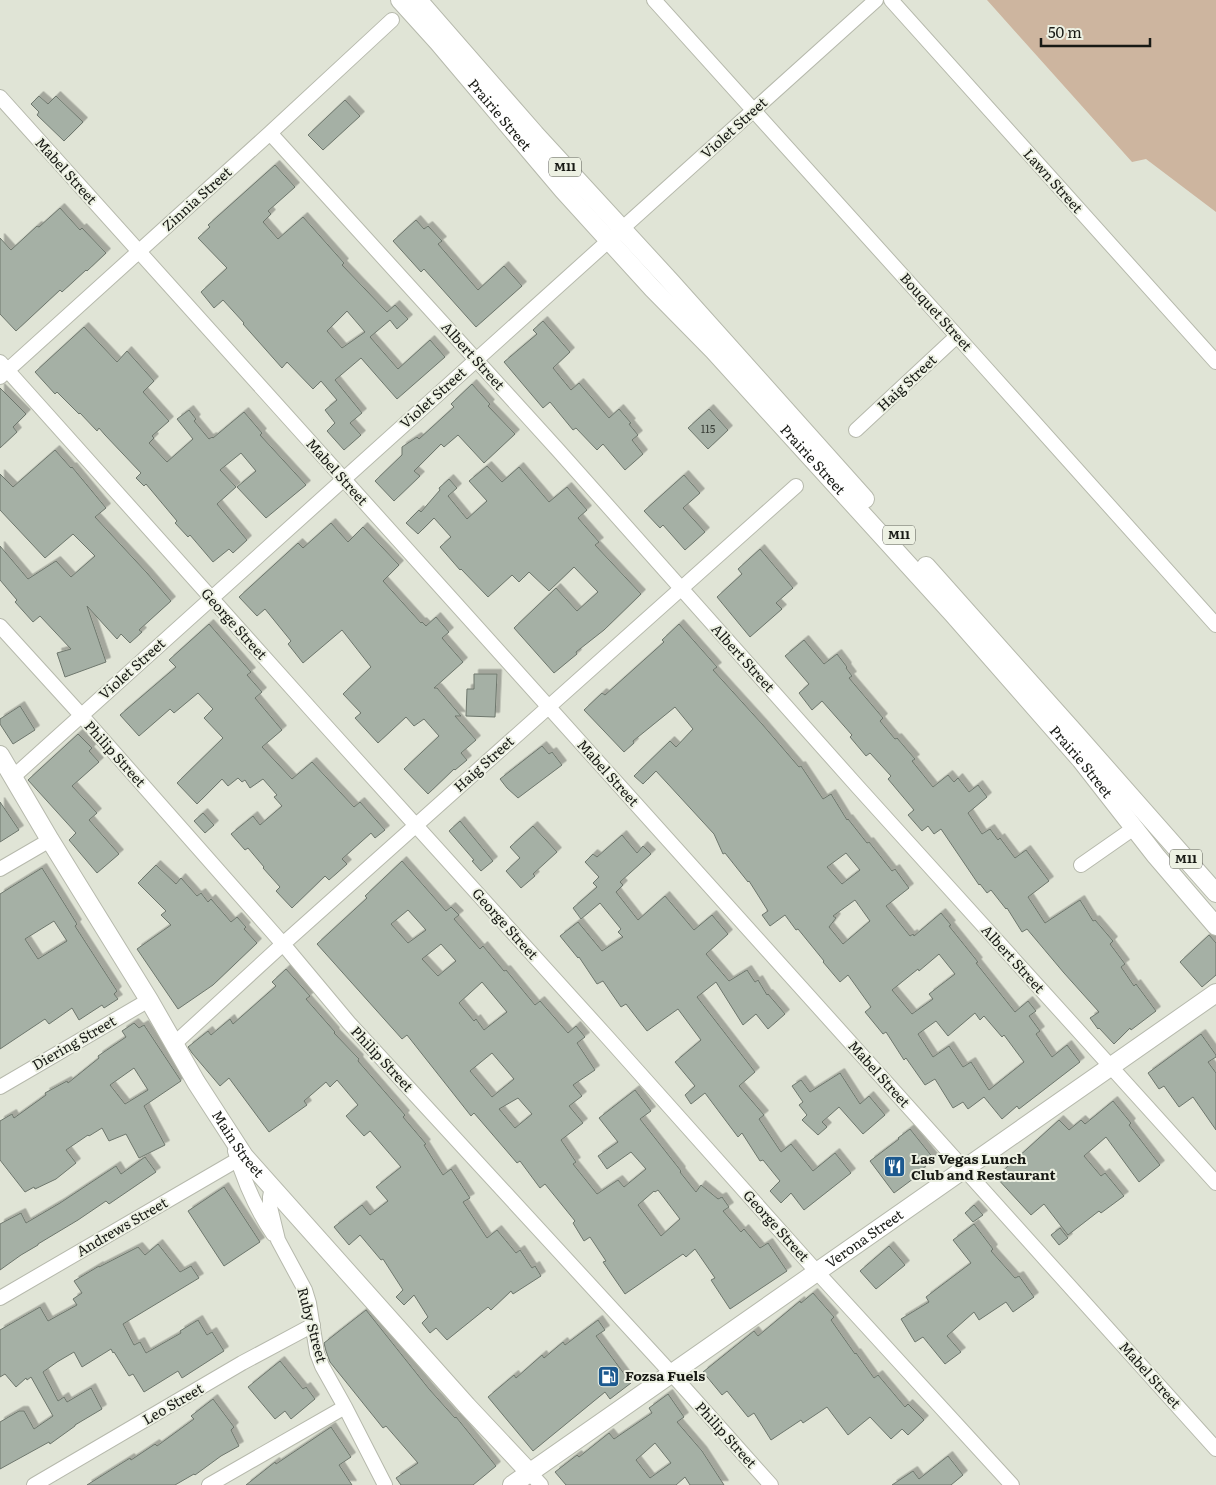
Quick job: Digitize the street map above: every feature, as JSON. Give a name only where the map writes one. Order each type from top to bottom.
[{"type":"main road","name":"Prairie Street","points":[[400,0],[451,57],[563,190],[671,282],[989,636],[1216,893]]},
{"type":"main road","name":"Prairie Street","points":[[418,0],[535,134],[615,235],[653,289],[714,351],[953,614],[1070,748],[1216,926]]},
{"type":"main road","name":"Main Street","points":[[0,755],[229,1132],[241,1158],[272,1187],[467,1406],[535,1479]]},
{"type":"main road","name":"Verona Street","points":[[512,1485],[535,1479],[671,1373],[1216,993]]},
{"type":"street","name":"Bouquet Street","points":[[654,0],[1216,625]]},
{"type":"street","name":"Violet Street","points":[[13,777],[876,0]]},
{"type":"street","name":"Lawn Street","points":[[891,0],[1216,362]]},
{"type":"street","name":"Zinnia Street","points":[[2,370],[139,251],[392,20]]},
{"type":"street","name":"Mabel Street","points":[[0,97],[1216,1449]]},
{"type":"street","name":"Albert Street","points":[[270,133],[1216,1183]]},
{"type":"street","name":"Haig Street","points":[[856,430],[957,336]]},
{"type":"street","name":"George Street","points":[[2,370],[211,598],[610,1039],[817,1272],[1012,1485]]},
{"type":"street","name":"Haig Street","points":[[174,1044],[283,944],[796,486]]},
{"type":"street","name":"Philip Street","points":[[0,626],[283,944],[350,1024],[671,1373],[771,1485]]},
{"type":"street","points":[[1081,865],[1134,828]]},
{"type":"street","points":[[0,869],[50,840]]},
{"type":"street","name":"Diering Street","points":[[0,1087],[148,1000]]},
{"type":"street","points":[[241,1158],[243,1179],[266,1224],[278,1240]]},
{"type":"street","name":"Andrews Street","points":[[0,1298],[241,1158]]},
{"type":"street","name":"Ruby Street","points":[[272,1187],[270,1207],[278,1240],[305,1290],[314,1325],[317,1353],[322,1366],[385,1485]]},
{"type":"street","name":"Leo Street","points":[[34,1485],[242,1363],[314,1325]]},
{"type":"street","points":[[209,1485],[344,1406]]},
{"type":"shaded area","points":[[987,0],[1216,0],[1216,212],[1146,159],[1132,162]]},
{"type":"building","points":[[39,96],[48,104],[56,96],[83,122],[64,141],[37,115],[39,112],[31,104]]},
{"type":"building","points":[[345,100],[360,116],[323,150],[308,135]]},
{"type":"building","points":[[275,165],[295,187],[268,211],[271,214],[263,222],[278,239],[303,217],[344,263],[342,265],[387,312],[395,305],[408,319],[397,329],[390,320],[370,337],[398,369],[430,340],[445,357],[397,399],[361,358],[335,380],[362,413],[350,423],[361,435],[344,450],[327,431],[335,423],[325,410],[337,400],[321,381],[313,389],[287,362],[282,368],[223,300],[214,308],[201,292],[227,268],[198,238],[210,227],[208,225]],"holes":[[[347,311],[365,332],[342,348],[327,331]]]},
{"type":"building","points":[[60,208],[80,230],[82,228],[106,253],[62,292],[60,290],[16,331],[0,314],[0,238],[11,250]]},
{"type":"building","points":[[416,220],[424,229],[428,226],[442,241],[438,244],[478,290],[504,266],[522,286],[476,327],[424,269],[421,272],[393,241]]},
{"type":"building","points":[[543,321],[570,352],[553,368],[571,390],[579,383],[609,418],[619,409],[638,435],[632,440],[643,454],[625,470],[603,444],[597,450],[576,428],[573,430],[550,402],[543,408],[504,362],[537,334],[533,330]]},
{"type":"building","points":[[84,327],[117,362],[127,351],[154,381],[143,392],[169,421],[152,436],[154,438],[149,443],[167,462],[193,439],[177,419],[189,410],[196,419],[194,421],[209,439],[213,438],[244,412],[262,433],[260,435],[306,485],[266,518],[237,487],[256,471],[241,453],[220,470],[236,487],[217,504],[247,540],[233,553],[229,549],[213,562],[190,535],[188,537],[175,523],[177,521],[146,484],[144,486],[136,478],[141,473],[99,428],[97,431],[57,392],[55,394],[35,372]]},
{"type":"building","points":[[472,384],[490,404],[488,406],[515,434],[484,463],[458,435],[444,447],[441,444],[414,471],[420,476],[394,501],[375,481],[402,455],[402,447],[417,437],[419,439],[454,407],[451,404]]},
{"type":"building","points":[[0,388],[26,414],[13,427],[17,432],[0,448]]},
{"type":"building","points":[[709,409],[728,430],[708,449],[688,428]]},
{"type":"building","points":[[55,450],[72,467],[106,508],[95,517],[171,601],[139,630],[142,632],[130,643],[121,634],[117,639],[87,606],[106,662],[65,677],[57,653],[71,649],[40,616],[33,622],[15,602],[17,600],[0,580],[0,546],[28,579],[56,561],[71,577],[95,556],[73,534],[45,558],[0,510],[0,474],[13,487]]},
{"type":"building","points":[[487,466],[502,482],[519,467],[549,502],[567,487],[587,510],[578,518],[599,542],[595,545],[641,594],[604,630],[576,652],[577,654],[554,673],[514,628],[556,588],[577,611],[598,592],[574,567],[549,591],[529,572],[519,582],[512,575],[488,597],[460,570],[440,547],[451,537],[434,518],[418,534],[406,523],[419,510],[421,512],[440,490],[439,488],[449,479],[457,488],[448,496],[467,519],[487,501],[469,481]]},
{"type":"building","points":[[684,475],[700,493],[683,508],[705,532],[685,550],[663,525],[660,528],[644,511]]},
{"type":"building","points":[[331,523],[348,542],[363,527],[399,565],[383,581],[421,623],[426,626],[436,617],[449,632],[442,638],[463,662],[434,688],[437,688],[461,716],[455,716],[476,740],[461,753],[467,760],[454,769],[428,794],[404,769],[439,736],[424,719],[414,726],[406,717],[378,743],[355,718],[361,713],[343,694],[371,667],[342,630],[303,663],[288,644],[291,641],[265,609],[257,616],[239,597],[298,543],[303,548]]},
{"type":"building","points":[[760,549],[793,588],[776,603],[782,609],[750,637],[717,597],[742,574],[738,569]]},
{"type":"building","points":[[209,624],[251,672],[247,675],[262,692],[255,698],[282,730],[262,747],[292,779],[312,762],[354,807],[360,802],[385,830],[375,838],[371,833],[342,859],[347,864],[329,880],[325,876],[292,908],[276,891],[280,887],[264,867],[248,848],[245,850],[231,834],[253,816],[260,825],[282,806],[274,797],[277,795],[263,779],[250,788],[245,780],[242,782],[238,778],[228,786],[222,779],[197,804],[177,783],[223,738],[204,718],[213,709],[198,693],[174,713],[170,709],[139,736],[120,715],[176,667],[169,660]]},
{"type":"building","points":[[679,624],[717,667],[713,670],[799,767],[801,766],[823,799],[831,794],[847,820],[867,843],[869,842],[892,871],[895,869],[909,888],[886,906],[910,936],[913,934],[914,936],[941,913],[978,962],[976,963],[1015,1012],[1028,1001],[1036,1011],[1029,1016],[1040,1031],[1036,1034],[1052,1057],[1067,1045],[1080,1062],[1019,1109],[1017,1106],[1002,1119],[984,1097],[968,1109],[963,1102],[953,1108],[935,1079],[925,1085],[906,1058],[904,1060],[886,1032],[883,1034],[865,1012],[871,1007],[848,975],[840,982],[785,915],[770,926],[762,915],[768,911],[749,881],[725,853],[723,854],[714,834],[656,771],[643,784],[634,776],[670,741],[676,747],[693,729],[675,707],[633,741],[634,743],[624,752],[584,710],[602,693],[605,695],[664,642],[662,640]],"holes":[[[846,853],[860,870],[842,884],[827,867]],[[855,900],[870,921],[843,944],[829,927],[836,918],[833,916]],[[939,954],[955,974],[929,994],[933,999],[912,1014],[892,990],[918,969],[919,971]],[[975,1013],[980,1020],[984,1016],[1002,1037],[1004,1035],[1024,1062],[989,1090],[971,1062],[963,1067],[949,1046],[933,1057],[918,1034],[936,1021],[948,1036]]]},
{"type":"building","points":[[804,640],[824,664],[837,654],[852,676],[849,678],[883,718],[880,721],[915,759],[912,761],[933,787],[948,775],[954,782],[958,778],[969,792],[978,785],[987,797],[968,813],[982,834],[990,829],[998,840],[1000,838],[1015,858],[1026,850],[1049,881],[1028,897],[1045,923],[1080,900],[1093,921],[1095,920],[1113,941],[1110,944],[1125,964],[1121,967],[1134,986],[1136,984],[1156,1011],[1131,1030],[1130,1028],[1114,1044],[1098,1029],[1090,1018],[1099,1012],[1027,929],[1022,932],[1007,908],[991,890],[987,893],[979,885],[941,829],[934,834],[928,826],[922,831],[908,815],[914,810],[888,779],[891,776],[870,753],[866,756],[850,737],[852,735],[822,701],[812,710],[799,693],[809,684],[785,656]]},
{"type":"building","points":[[474,674],[497,674],[495,717],[466,716],[467,689],[474,689]]},
{"type":"building","points":[[20,706],[35,730],[13,744],[0,724],[0,719]]},
{"type":"building","points":[[78,734],[92,748],[89,751],[99,762],[72,786],[97,813],[89,820],[119,854],[97,873],[69,840],[76,833],[28,780]]},
{"type":"building","points":[[542,746],[549,754],[552,752],[562,765],[518,798],[500,779]]},
{"type":"building","points":[[0,802],[19,830],[0,842]]},
{"type":"building","points":[[203,813],[214,825],[205,833],[194,821]]},
{"type":"building","points":[[460,821],[493,861],[481,871],[449,831]]},
{"type":"building","points":[[533,826],[557,852],[521,888],[506,871],[520,858],[510,847]]},
{"type":"building","points":[[622,835],[637,853],[643,846],[651,854],[620,882],[623,885],[616,892],[638,920],[665,896],[694,930],[712,915],[728,934],[706,954],[729,981],[747,970],[755,982],[758,980],[767,995],[785,1014],[768,1029],[756,1014],[743,1025],[716,982],[697,997],[755,1072],[739,1086],[764,1115],[759,1119],[781,1152],[791,1144],[813,1171],[835,1153],[851,1173],[804,1210],[791,1193],[781,1203],[770,1191],[780,1181],[763,1160],[760,1161],[742,1133],[738,1137],[705,1093],[691,1104],[685,1095],[695,1086],[675,1062],[701,1040],[678,1009],[647,1031],[626,1004],[621,1007],[603,981],[597,984],[579,957],[560,936],[578,922],[602,951],[623,937],[618,932],[621,929],[600,903],[581,919],[573,908],[597,887],[593,883],[599,877],[585,862],[593,854],[597,857]]},
{"type":"building","points":[[402,861],[446,911],[451,907],[459,915],[454,919],[480,949],[483,946],[504,971],[506,970],[535,1005],[540,1001],[568,1033],[576,1026],[585,1037],[577,1043],[595,1070],[573,1085],[582,1096],[569,1106],[583,1123],[561,1140],[576,1162],[573,1164],[597,1194],[618,1180],[624,1187],[646,1169],[631,1152],[607,1169],[598,1156],[618,1142],[599,1118],[635,1090],[651,1111],[640,1119],[696,1192],[701,1185],[718,1199],[722,1197],[729,1207],[723,1211],[741,1232],[744,1229],[760,1248],[768,1243],[787,1271],[730,1309],[711,1280],[715,1278],[695,1249],[686,1257],[683,1254],[625,1294],[603,1262],[606,1261],[590,1237],[584,1241],[573,1223],[575,1221],[545,1184],[540,1188],[520,1161],[517,1163],[474,1113],[471,1116],[407,1035],[402,1039],[317,944],[367,898],[365,896]],"holes":[[[408,910],[426,930],[408,943],[391,924]],[[441,944],[456,961],[438,976],[422,959]],[[482,982],[507,1012],[484,1030],[476,1019],[474,1021],[459,1003]],[[492,1053],[514,1079],[492,1097],[470,1071]],[[518,1098],[532,1114],[515,1128],[499,1109]],[[658,1190],[680,1219],[661,1236],[638,1205],[654,1191]]]},
{"type":"building","points":[[156,865],[176,884],[181,878],[197,896],[201,893],[208,902],[211,899],[231,922],[237,917],[246,927],[244,929],[257,943],[213,985],[178,1009],[137,949],[171,925],[161,915],[166,911],[138,883]]},
{"type":"building","points":[[42,868],[77,924],[75,926],[117,991],[114,994],[118,999],[104,1008],[102,1005],[79,1020],[72,1008],[49,1024],[45,1019],[0,1049],[0,894]],"holes":[[[54,921],[67,941],[38,959],[25,939]]]},
{"type":"building","points":[[1209,935],[1216,943],[1216,975],[1202,987],[1180,962]]},
{"type":"building","points":[[286,969],[310,996],[306,999],[405,1115],[403,1117],[426,1144],[424,1145],[443,1175],[451,1169],[470,1198],[463,1202],[487,1238],[497,1230],[516,1253],[520,1250],[532,1268],[535,1266],[541,1276],[513,1294],[511,1291],[491,1310],[488,1307],[447,1340],[436,1328],[430,1333],[422,1323],[428,1317],[414,1295],[404,1305],[396,1297],[403,1290],[383,1259],[381,1260],[360,1235],[349,1245],[334,1227],[362,1205],[370,1215],[388,1201],[376,1187],[401,1167],[370,1131],[364,1136],[346,1116],[358,1105],[337,1080],[330,1087],[326,1082],[304,1101],[307,1105],[269,1132],[229,1078],[220,1086],[188,1047],[208,1031],[211,1035],[230,1019],[233,1024],[276,986],[272,982]]},
{"type":"building","points":[[134,1023],[139,1028],[144,1025],[181,1081],[144,1106],[165,1145],[139,1158],[126,1134],[109,1141],[102,1128],[66,1150],[76,1163],[56,1179],[25,1192],[0,1160],[0,1121],[12,1114],[14,1118],[46,1095],[45,1093],[67,1081],[68,1083],[99,1058],[98,1056],[126,1037],[122,1031]],"holes":[[[134,1068],[148,1090],[125,1104],[110,1085]]]},
{"type":"building","points":[[1201,1034],[1216,1055],[1216,1057],[1208,1062],[1216,1073],[1216,1130],[1193,1097],[1179,1107],[1164,1086],[1159,1089],[1148,1073]]},
{"type":"building","points":[[840,1073],[860,1104],[869,1096],[885,1115],[863,1134],[839,1107],[822,1122],[827,1127],[818,1135],[802,1120],[807,1115],[799,1105],[803,1102],[792,1086],[801,1080],[810,1092]]},
{"type":"building","points":[[1113,1101],[1160,1165],[1139,1182],[1106,1137],[1084,1156],[1101,1176],[1105,1173],[1124,1196],[1101,1213],[1099,1211],[1068,1235],[1044,1204],[1031,1215],[996,1177],[1059,1120],[1069,1130],[1081,1120],[1085,1124]]},
{"type":"building","name":"Las Vegas Lunch Club and Restaurant","points":[[910,1129],[934,1159],[920,1171],[921,1173],[894,1193],[870,1161]]},
{"type":"building","points":[[145,1157],[156,1172],[109,1204],[106,1201],[0,1270],[0,1224],[21,1213],[26,1223],[116,1166],[121,1174]]},
{"type":"building","points":[[224,1187],[260,1242],[224,1266],[188,1211]]},
{"type":"building","points":[[974,1205],[983,1215],[973,1222],[965,1213]]},
{"type":"building","points":[[974,1224],[993,1249],[991,1251],[1015,1278],[1019,1276],[1034,1297],[1013,1312],[1006,1302],[979,1320],[974,1312],[947,1336],[961,1352],[945,1364],[923,1337],[915,1342],[901,1319],[929,1302],[926,1297],[971,1263],[953,1240]]},
{"type":"building","points":[[1060,1228],[1068,1238],[1059,1245],[1051,1235]]},
{"type":"building","points":[[158,1244],[180,1272],[191,1266],[199,1278],[123,1324],[134,1345],[140,1342],[146,1353],[181,1333],[180,1331],[198,1320],[207,1335],[212,1332],[224,1351],[182,1378],[178,1371],[144,1392],[133,1374],[129,1376],[111,1349],[82,1367],[74,1352],[43,1372],[58,1401],[64,1397],[67,1402],[91,1388],[102,1409],[75,1425],[50,1444],[49,1442],[0,1469],[0,1422],[19,1411],[24,1411],[34,1429],[53,1416],[31,1377],[27,1380],[26,1378],[16,1387],[5,1374],[0,1377],[0,1330],[40,1307],[48,1321],[77,1305],[73,1299],[82,1293],[74,1281],[99,1266],[138,1247],[145,1255]]},
{"type":"building","points":[[889,1246],[905,1265],[876,1289],[860,1271]]},
{"type":"building","points":[[813,1293],[834,1317],[831,1320],[874,1378],[878,1375],[905,1407],[908,1404],[924,1420],[908,1435],[902,1429],[891,1439],[870,1417],[848,1435],[827,1407],[803,1423],[801,1420],[771,1440],[754,1413],[748,1417],[727,1391],[722,1395],[703,1372],[754,1331],[758,1336],[800,1301],[801,1303]]},
{"type":"building","points":[[366,1310],[429,1389],[456,1417],[496,1466],[473,1485],[401,1485],[396,1478],[418,1463],[386,1426],[383,1428],[330,1362],[324,1343]]},
{"type":"building","points":[[598,1320],[605,1330],[596,1336],[631,1383],[610,1399],[605,1392],[533,1451],[488,1397],[514,1375],[516,1378],[542,1355],[544,1358],[563,1342],[565,1345]]},
{"type":"building","points":[[280,1361],[303,1389],[306,1387],[315,1399],[291,1419],[285,1411],[275,1419],[248,1387]]},
{"type":"building","points":[[668,1394],[684,1417],[677,1422],[702,1451],[724,1485],[690,1485],[685,1477],[676,1485],[566,1485],[555,1472],[577,1455],[579,1457],[609,1433],[614,1439],[652,1413],[649,1408]],"holes":[[[655,1443],[671,1463],[650,1478],[636,1460]]]},
{"type":"building","points":[[213,1399],[234,1427],[231,1430],[239,1446],[221,1456],[195,1475],[175,1485],[87,1485],[155,1444],[157,1446],[194,1419],[191,1416]]},
{"type":"building","points":[[331,1427],[351,1457],[339,1465],[352,1485],[246,1485],[275,1462],[276,1464]]},
{"type":"building","points":[[948,1456],[963,1475],[951,1485],[892,1485],[913,1471],[919,1479]]},
{"type":"place","name":"Las Vegas Lunch Club and Restaurant","points":[[895,1167]]},
{"type":"place","name":"Fozsa Fuels","points":[[609,1376]]}]
